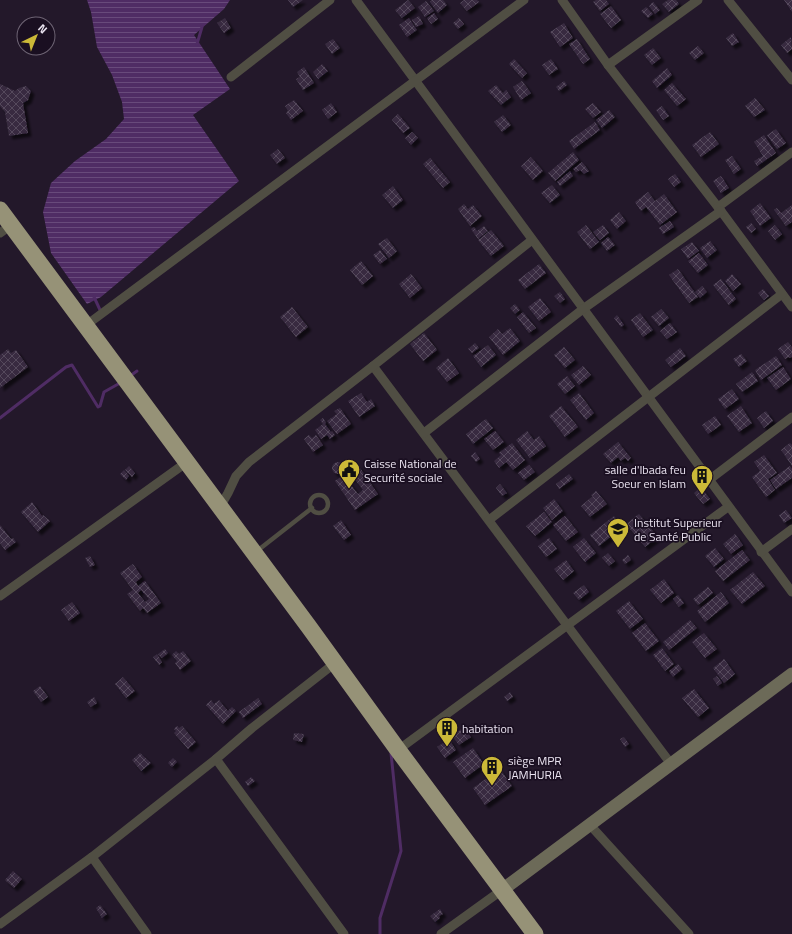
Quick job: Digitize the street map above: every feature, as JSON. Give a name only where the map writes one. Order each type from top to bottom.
[{"type":"highway","points":[[3,220],[86,326],[535,934]]},
{"type":"main road","points":[[502,890],[792,674]]},
{"type":"street","points":[[231,77],[330,0]]},
{"type":"street","points":[[356,0],[761,552],[792,592]]},
{"type":"street","points":[[86,326],[416,82],[524,0]]},
{"type":"street","points":[[562,0],[608,65],[720,209],[792,307]]},
{"type":"street","points":[[608,65],[698,0]]},
{"type":"street","points":[[728,0],[792,80]]},
{"type":"street","points":[[424,433],[583,309],[720,209],[792,152]]},
{"type":"street","points":[[220,507],[236,476],[249,462],[532,240]]},
{"type":"street","points":[[489,520],[648,397],[783,295],[792,290]]},
{"type":"street","points":[[373,366],[671,764]]},
{"type":"street","points":[[709,480],[792,417]]},
{"type":"street","points":[[0,596],[187,462]]},
{"type":"street","points":[[398,750],[728,507]]},
{"type":"street","points":[[761,552],[792,529]]},
{"type":"street","points":[[0,924],[92,857],[335,663]]},
{"type":"street","points":[[216,759],[344,934]]},
{"type":"street","points":[[590,825],[689,934]]},
{"type":"street","points":[[92,857],[147,934]]},
{"type":"street","points":[[442,934],[502,890]]},
{"type":"lane","points":[[254,553],[312,508]]},
{"type":"shaded area","points":[[87,0],[230,0],[224,9],[194,35],[230,89],[193,115],[239,181],[101,297],[87,304],[51,253],[43,212],[51,183],[75,161],[106,139],[124,119],[122,102],[112,75],[97,47],[91,12]]},
{"type":"building","points":[[288,0],[303,0],[293,7]]},
{"type":"building","points":[[408,0],[415,8],[402,18],[395,10]]},
{"type":"building","points":[[432,0],[443,0],[447,5],[438,13],[430,2]]},
{"type":"building","points":[[464,0],[477,0],[479,2],[467,11],[460,3]]},
{"type":"building","points":[[596,0],[606,0],[609,4],[600,11],[593,2]]},
{"type":"building","points":[[668,0],[676,0],[679,4],[669,12],[662,4]]},
{"type":"building","points":[[784,0],[792,0],[792,12]]},
{"type":"building","points":[[426,1],[434,11],[425,17],[418,7]]},
{"type":"building","points":[[653,2],[660,10],[655,14],[649,6]]},
{"type":"building","points":[[611,6],[621,20],[611,28],[600,14]]},
{"type":"building","points":[[646,7],[653,14],[648,18],[641,11]]},
{"type":"building","points":[[434,13],[438,19],[431,24],[427,18]]},
{"type":"building","points":[[419,16],[423,24],[416,27],[412,20]]},
{"type":"building","points":[[225,18],[231,28],[224,33],[217,23]]},
{"type":"building","points":[[409,18],[417,30],[407,37],[399,25]]},
{"type":"building","points":[[459,18],[464,24],[458,29],[453,23]]},
{"type":"building","points":[[564,23],[573,38],[560,47],[550,32]]},
{"type":"building","points":[[733,33],[739,42],[732,46],[726,38]]},
{"type":"building","points":[[791,37],[792,49],[787,53],[781,45]]},
{"type":"building","points":[[333,39],[340,48],[332,54],[325,44]]},
{"type":"building","points":[[577,39],[590,59],[583,64],[569,44]]},
{"type":"building","points":[[698,46],[704,53],[695,60],[689,53]]},
{"type":"building","points":[[653,48],[661,58],[652,65],[644,55]]},
{"type":"building","points":[[514,59],[527,73],[522,78],[509,64]]},
{"type":"building","points":[[551,59],[558,69],[549,75],[542,65]]},
{"type":"building","points":[[322,64],[328,71],[318,79],[313,72]]},
{"type":"building","points":[[304,67],[314,83],[303,90],[296,79],[300,77],[297,72]]},
{"type":"building","points":[[667,68],[672,75],[657,88],[652,81]]},
{"type":"building","points":[[522,81],[531,93],[521,100],[513,87]]},
{"type":"building","points":[[564,81],[567,85],[559,91],[556,87]]},
{"type":"building","points":[[672,83],[686,99],[677,106],[664,90]]},
{"type":"building","points":[[0,84],[15,91],[26,86],[31,91],[28,100],[23,103],[28,133],[9,136],[5,112],[0,106]]},
{"type":"building","points":[[496,85],[503,93],[506,90],[511,97],[501,105],[488,91]]},
{"type":"building","points":[[755,98],[765,110],[754,117],[745,106]]},
{"type":"building","points":[[294,100],[303,111],[291,120],[286,113],[288,111],[285,106]]},
{"type":"building","points":[[331,103],[337,112],[328,119],[322,110]]},
{"type":"building","points":[[593,103],[601,112],[593,118],[585,109]]},
{"type":"building","points":[[662,106],[669,116],[663,120],[656,110]]},
{"type":"building","points":[[609,110],[615,117],[602,128],[596,120]]},
{"type":"building","points":[[398,114],[410,128],[403,133],[392,120]]},
{"type":"building","points":[[503,115],[511,125],[502,132],[494,122]]},
{"type":"building","points":[[595,122],[600,130],[574,149],[569,141]]},
{"type":"building","points":[[776,129],[786,143],[777,149],[767,135]]},
{"type":"building","points":[[412,132],[418,138],[411,145],[405,138]]},
{"type":"building","points":[[710,132],[719,144],[701,157],[692,145]]},
{"type":"building","points":[[764,135],[776,153],[757,166],[754,161],[763,156],[754,142]]},
{"type":"building","points":[[278,149],[285,158],[277,164],[270,155]]},
{"type":"building","points":[[573,152],[579,160],[555,181],[548,173]]},
{"type":"building","points":[[732,156],[741,169],[734,174],[725,160]]},
{"type":"building","points":[[531,157],[543,171],[533,180],[521,166]]},
{"type":"building","points":[[430,158],[450,182],[443,188],[423,164]]},
{"type":"building","points":[[582,162],[589,171],[584,174],[580,170],[576,172],[573,169]]},
{"type":"building","points":[[570,171],[573,176],[560,186],[557,182]]},
{"type":"building","points":[[675,174],[681,182],[674,187],[668,179]]},
{"type":"building","points":[[721,176],[729,188],[721,193],[713,181]]},
{"type":"building","points":[[552,185],[560,195],[550,203],[541,193]]},
{"type":"building","points":[[393,186],[403,200],[393,208],[382,195]]},
{"type":"building","points":[[648,192],[655,201],[664,194],[677,212],[660,225],[646,207],[641,211],[635,202]]},
{"type":"building","points":[[760,203],[771,218],[760,226],[750,211]]},
{"type":"building","points":[[464,204],[468,209],[473,205],[482,216],[470,226],[458,209]]},
{"type":"building","points":[[792,205],[792,222],[786,226],[774,210],[777,208],[781,213]]},
{"type":"building","points":[[619,212],[626,221],[617,229],[610,220]]},
{"type":"building","points":[[670,221],[674,227],[663,234],[659,228]]},
{"type":"building","points":[[751,223],[756,229],[751,233],[746,227]]},
{"type":"building","points":[[586,225],[599,242],[590,249],[577,232]]},
{"type":"building","points":[[603,225],[609,233],[600,240],[593,232]]},
{"type":"building","points":[[775,225],[782,234],[775,240],[768,231]]},
{"type":"building","points":[[484,226],[488,231],[478,239],[471,229],[474,227],[477,231]]},
{"type":"building","points":[[491,230],[504,246],[491,256],[478,240]]},
{"type":"building","points":[[608,237],[615,245],[607,251],[601,243]]},
{"type":"building","points":[[387,238],[397,251],[389,258],[378,244]]},
{"type":"building","points":[[710,241],[717,250],[707,258],[700,248]]},
{"type":"building","points":[[692,242],[699,251],[688,259],[681,249]]},
{"type":"building","points":[[380,250],[387,259],[380,264],[373,255]]},
{"type":"building","points":[[699,253],[708,265],[698,273],[688,261]]},
{"type":"building","points":[[361,261],[373,276],[362,285],[350,270]]},
{"type":"building","points":[[539,264],[546,273],[525,289],[518,280]]},
{"type":"building","points":[[678,269],[698,297],[689,303],[669,275]]},
{"type":"building","points":[[411,274],[422,288],[410,298],[399,284]]},
{"type":"building","points":[[732,274],[741,284],[733,291],[725,281]]},
{"type":"building","points":[[721,279],[736,299],[729,305],[713,285]]},
{"type":"building","points":[[702,286],[707,292],[700,298],[695,292]]},
{"type":"building","points":[[763,289],[769,296],[764,300],[758,293]]},
{"type":"building","points":[[560,292],[565,299],[560,303],[554,296]]},
{"type":"building","points":[[540,298],[551,312],[539,321],[528,307]]},
{"type":"building","points":[[515,304],[520,310],[515,314],[510,308]]},
{"type":"building","points":[[292,307],[308,327],[296,337],[280,317]]},
{"type":"building","points":[[661,309],[669,318],[659,326],[651,317]]},
{"type":"building","points":[[523,312],[536,328],[529,333],[517,317]]},
{"type":"building","points":[[640,313],[653,330],[643,337],[631,320]]},
{"type":"building","points":[[617,315],[624,325],[621,327],[614,318]]},
{"type":"building","points":[[670,323],[677,332],[667,339],[660,331]]},
{"type":"building","points":[[510,328],[520,341],[503,355],[489,337],[498,329],[502,334]]},
{"type":"building","points":[[424,333],[437,350],[423,361],[410,344]]},
{"type":"building","points":[[788,342],[792,347],[792,357],[785,359],[778,349]]},
{"type":"building","points":[[475,343],[479,348],[472,353],[468,349]]},
{"type":"building","points":[[488,345],[496,355],[481,367],[473,356]]},
{"type":"building","points":[[564,347],[575,360],[565,368],[554,355]]},
{"type":"building","points":[[680,348],[686,356],[671,367],[665,360]]},
{"type":"building","points":[[8,349],[11,353],[16,350],[28,367],[0,388],[0,355]]},
{"type":"building","points":[[741,354],[747,361],[739,367],[733,359]]},
{"type":"building","points":[[776,356],[782,365],[761,380],[755,370]]},
{"type":"building","points":[[448,358],[459,373],[447,382],[436,368]]},
{"type":"building","points":[[583,366],[591,375],[579,385],[571,375]]},
{"type":"building","points":[[783,367],[791,379],[776,390],[767,378]]},
{"type":"building","points":[[752,372],[758,381],[742,392],[736,384]]},
{"type":"building","points":[[567,376],[575,386],[565,394],[557,384]]},
{"type":"building","points":[[732,389],[739,399],[725,409],[718,399]]},
{"type":"building","points":[[361,393],[367,402],[371,399],[375,406],[359,417],[348,401]]},
{"type":"building","points":[[579,393],[594,413],[586,420],[570,400]]},
{"type":"building","points":[[561,406],[578,427],[565,437],[549,416]]},
{"type":"building","points":[[741,406],[752,423],[739,432],[727,416]]},
{"type":"building","points":[[340,408],[351,424],[337,434],[327,421],[337,414],[334,411]]},
{"type":"building","points":[[766,411],[773,421],[764,428],[757,418]]},
{"type":"building","points":[[715,416],[721,425],[708,434],[702,425]]},
{"type":"building","points":[[323,418],[326,423],[325,424],[335,435],[330,439],[327,435],[321,439],[315,430],[323,424],[320,420]]},
{"type":"building","points":[[486,419],[493,428],[473,444],[466,434]]},
{"type":"building","points":[[495,431],[504,442],[493,450],[484,439]]},
{"type":"building","points":[[527,431],[534,440],[539,436],[546,446],[530,458],[516,440]]},
{"type":"building","points":[[309,435],[312,438],[316,435],[323,445],[313,452],[304,439]]},
{"type":"building","points":[[618,442],[631,458],[628,461],[625,458],[621,461],[618,457],[611,463],[603,454]]},
{"type":"building","points":[[512,443],[525,460],[513,470],[506,462],[499,468],[494,461],[501,455],[499,453]]},
{"type":"building","points":[[790,443],[792,445],[792,466],[781,450]]},
{"type":"building","points":[[475,452],[480,459],[476,462],[471,456]]},
{"type":"building","points":[[764,455],[777,473],[768,479],[775,490],[766,497],[752,477],[760,471],[754,462]]},
{"type":"building","points":[[336,462],[340,462],[344,468],[340,474],[336,474],[332,470],[332,466]]},
{"type":"building","points":[[358,465],[378,494],[355,510],[335,481]],"holes":[[[353,477],[363,490],[358,494],[348,481]]]},
{"type":"building","points":[[529,465],[535,472],[524,480],[518,473]]},
{"type":"building","points":[[129,466],[135,473],[132,477],[125,470]]},
{"type":"building","points":[[790,466],[792,469],[792,478],[776,489],[770,480]]},
{"type":"building","points":[[124,470],[129,476],[126,480],[120,474]]},
{"type":"building","points":[[569,474],[573,479],[559,489],[556,484]]},
{"type":"building","points":[[500,484],[507,493],[502,496],[496,488]]},
{"type":"building","name":"salle d'Ibada feu Soeur en Islam","points":[[701,487],[710,499],[703,504],[694,493]]},
{"type":"building","points":[[596,491],[607,504],[590,517],[581,506],[593,496],[591,495]]},
{"type":"building","points":[[554,499],[563,511],[552,520],[543,508]]},
{"type":"building","points":[[32,502],[42,516],[43,515],[50,521],[38,532],[21,512]]},
{"type":"building","points":[[786,510],[792,518],[784,523],[779,515]]},
{"type":"building","points":[[544,512],[552,522],[535,536],[526,526]]},
{"type":"building","points":[[639,514],[658,537],[645,547],[626,524]]},
{"type":"building","points":[[565,516],[578,532],[566,541],[553,525]]},
{"type":"building","points":[[614,516],[623,527],[599,546],[590,535]]},
{"type":"building","points":[[341,520],[351,535],[344,540],[333,526]]},
{"type":"building","points":[[0,525],[11,539],[13,538],[16,542],[5,550],[0,543]]},
{"type":"building","points":[[735,534],[743,545],[731,554],[723,544]]},
{"type":"building","points":[[549,538],[557,549],[546,557],[538,546]]},
{"type":"building","points":[[584,538],[596,553],[585,562],[573,547]]},
{"type":"building","points":[[715,548],[724,559],[714,567],[705,556]]},
{"type":"building","points":[[742,550],[750,560],[723,581],[715,571]]},
{"type":"building","points":[[608,553],[615,561],[609,566],[602,558]]},
{"type":"building","points":[[628,555],[631,560],[625,564],[622,560]]},
{"type":"building","points":[[90,556],[95,565],[90,567],[85,558]]},
{"type":"building","points":[[566,560],[574,571],[563,580],[554,569]]},
{"type":"building","points":[[133,564],[142,577],[136,582],[138,586],[145,581],[161,603],[147,613],[143,608],[140,611],[127,594],[133,590],[120,573]],"holes":[[[141,590],[149,599],[145,602],[138,593]]]},
{"type":"building","points":[[753,572],[765,586],[742,604],[730,590]]},
{"type":"building","points":[[664,579],[674,593],[661,603],[650,590]]},
{"type":"building","points":[[584,585],[589,592],[579,600],[573,593]]},
{"type":"building","points":[[708,587],[713,593],[698,605],[693,599]]},
{"type":"building","points":[[721,592],[729,603],[705,622],[697,611]]},
{"type":"building","points":[[678,595],[684,603],[679,607],[673,599]]},
{"type":"building","points":[[629,601],[643,619],[630,629],[616,611]]},
{"type":"building","points":[[72,602],[80,613],[69,621],[61,610]]},
{"type":"building","points":[[690,620],[697,628],[669,650],[663,642]]},
{"type":"building","points":[[645,623],[659,641],[646,651],[632,633]]},
{"type":"building","points":[[704,633],[717,649],[705,658],[692,642]]},
{"type":"building","points":[[662,648],[674,664],[665,671],[653,655]]},
{"type":"building","points":[[165,649],[168,653],[162,658],[158,654]]},
{"type":"building","points":[[176,651],[179,654],[183,651],[191,661],[180,670],[175,663],[177,661],[172,655]]},
{"type":"building","points":[[157,654],[162,662],[159,665],[153,657]]},
{"type":"building","points":[[724,659],[735,674],[724,683],[713,668]]},
{"type":"building","points":[[678,664],[682,669],[673,677],[669,671]]},
{"type":"building","points":[[717,676],[722,683],[718,686],[713,679]]},
{"type":"building","points":[[123,677],[135,691],[126,698],[115,684]]},
{"type":"building","points":[[40,686],[48,697],[41,702],[33,691]]},
{"type":"building","points":[[694,689],[709,708],[698,717],[682,698]]},
{"type":"building","points":[[510,692],[513,697],[507,701],[504,697]]},
{"type":"building","points":[[94,697],[97,703],[91,707],[87,702]]},
{"type":"building","points":[[258,698],[262,704],[243,718],[239,712]]},
{"type":"building","points":[[211,700],[214,704],[219,700],[228,711],[232,707],[236,711],[223,724],[206,705]]},
{"type":"building","points":[[177,726],[179,728],[182,726],[196,742],[188,749],[174,733],[176,731],[174,729]]},
{"type":"building","points":[[464,727],[471,737],[459,745],[452,736]]},
{"type":"building","points":[[294,733],[304,734],[302,742],[293,740]]},
{"type":"building","points":[[624,737],[629,744],[625,747],[620,739]]},
{"type":"building","name":"habitation","points":[[449,739],[456,750],[445,758],[437,747]]},
{"type":"building","points":[[473,748],[484,764],[465,778],[453,762]]},
{"type":"building","points":[[140,753],[151,763],[141,771],[132,760]]},
{"type":"building","points":[[173,758],[177,762],[172,767],[168,763]]},
{"type":"building","name":"siège MPR JAMHURIA","points":[[500,769],[512,786],[485,805],[473,788]]},
{"type":"building","points":[[251,777],[255,781],[248,786],[245,782]]},
{"type":"building","points":[[13,871],[22,879],[14,888],[5,880]]},
{"type":"building","points":[[100,905],[107,914],[102,918],[96,908]]},
{"type":"building","points":[[440,909],[443,914],[439,916],[440,918],[435,922],[430,916]]},
{"type":"waterway","points":[[197,44],[202,27]]},
{"type":"waterway","points":[[94,297],[101,312]]},
{"type":"waterway","points":[[0,418],[66,367],[72,365],[98,407],[100,406],[104,392],[120,383]]},
{"type":"waterway","points":[[130,376],[137,371]]},
{"type":"waterway","points":[[380,934],[380,918],[401,851],[391,753]]},
{"type":"place","name":"Caisse National de Securité sociale","points":[[349,490]]},
{"type":"place","name":"salle d'Ibada feu Soeur en Islam","points":[[702,496]]},
{"type":"place","name":"Institut Superieur de Santé Public","points":[[618,548]]},
{"type":"place","name":"habitation","points":[[447,748]]},
{"type":"place","name":"siège MPR JAMHURIA","points":[[492,786]]}]
